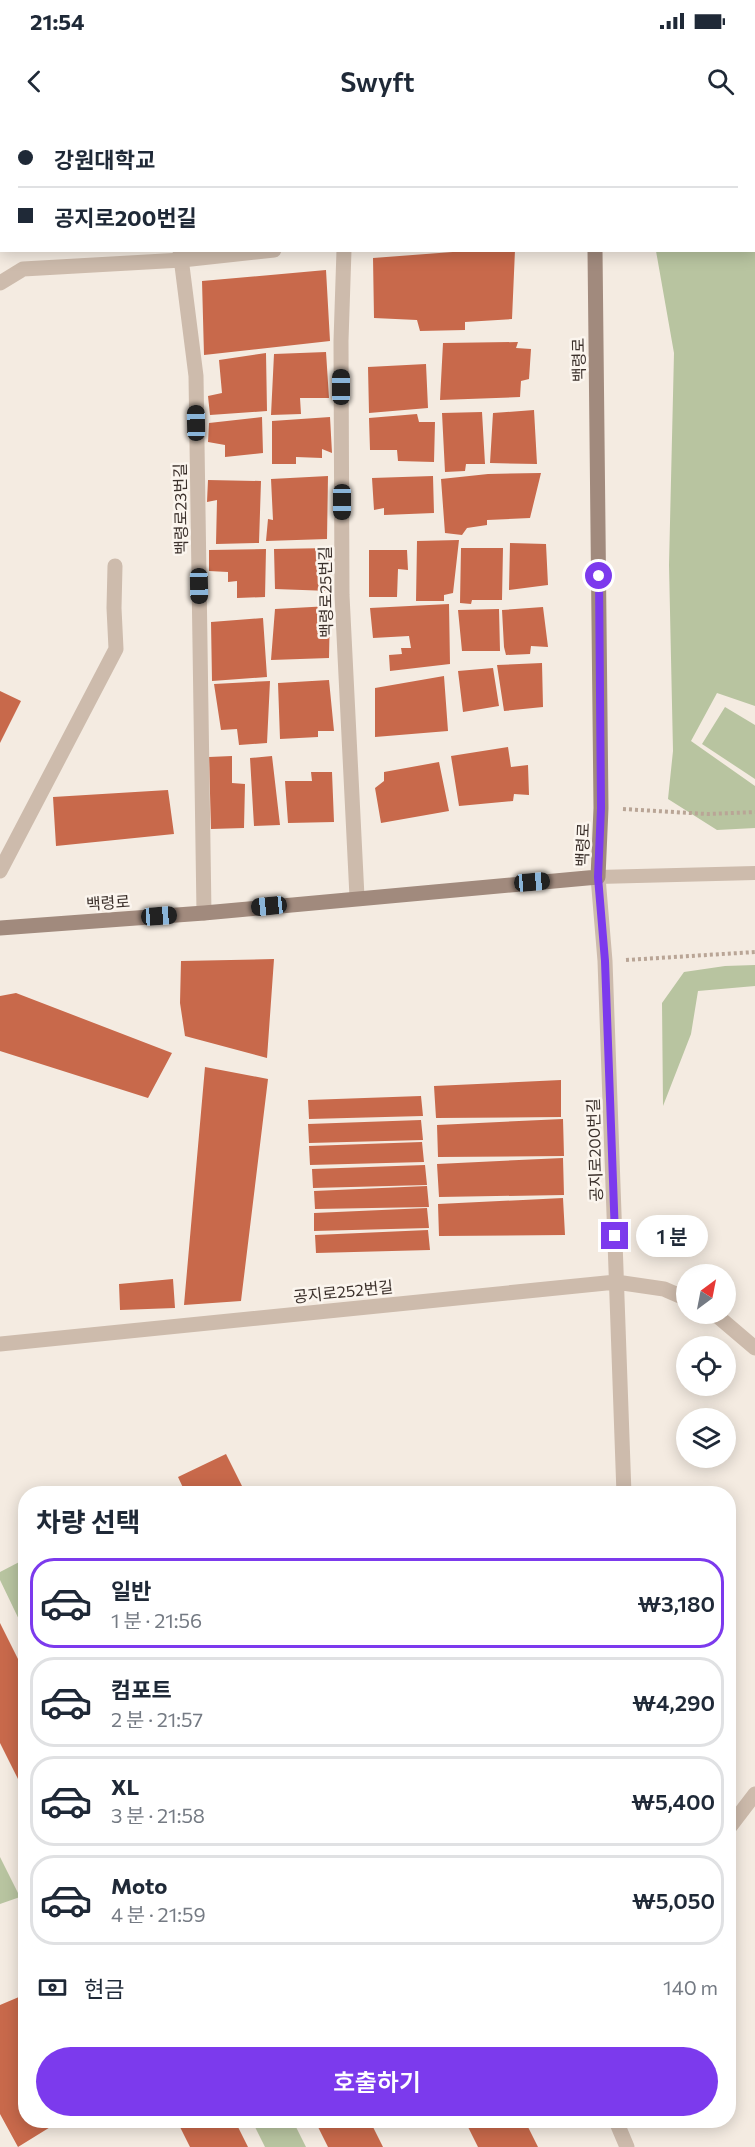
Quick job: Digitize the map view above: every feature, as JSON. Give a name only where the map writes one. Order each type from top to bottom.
[{"type":"street","points":[[0,283],[23,269],[237,252]]},
{"type":"street","name":"백령로25번길","points":[[344,252],[341,341],[342,595],[357,897]]},
{"type":"street","name":"백령로","points":[[0,928],[204,913],[357,897],[598,877],[601,808],[595,252]]},
{"type":"street","name":"백령로23번길","points":[[181,255],[195,376],[204,913]]},
{"type":"street","points":[[0,871],[116,649],[115,566]]},
{"type":"street","name":"공지로200번길","points":[[598,877],[605,961],[624,1486]]},
{"type":"street","name":"공지로252번길","points":[[0,1344],[616,1282],[664,1289],[676,1294]]},
{"type":"street","points":[[727,1324],[755,1348]]},
{"type":"street","points":[[736,1819],[755,1794]]},
{"type":"street","points":[[619,2128],[627,2147]]},
{"type":"lane","points":[[598,877],[755,873]]},
{"type":"path","points":[[601,808],[707,814],[755,812]]},
{"type":"path","points":[[605,961],[755,952]]},
{"type":"green space","points":[[656,252],[755,252],[755,706],[717,693],[691,741],[755,786],[755,828],[717,830],[668,799],[673,751],[669,565],[674,353]]},
{"type":"green space","points":[[725,707],[755,725],[755,779],[702,744]]},
{"type":"green space","points":[[755,965],[755,986],[698,991],[691,1034],[663,1106],[662,1003],[684,972],[725,966]]},
{"type":"green space","points":[[18,1563],[18,1617],[0,1580],[0,1572]]},
{"type":"green space","points":[[0,1857],[18,1893],[18,1898],[0,1904]]},
{"type":"green space","points":[[256,2128],[296,2128],[306,2147],[265,2147]]},
{"type":"building","points":[[452,252],[515,252],[512,319],[465,322],[465,330],[420,331],[417,320],[374,318],[373,258]]},
{"type":"building","points":[[326,270],[330,341],[204,355],[202,281]]},
{"type":"building","points":[[518,342],[516,348],[531,349],[529,379],[521,381],[520,397],[440,400],[443,343]]},
{"type":"building","points":[[326,352],[329,398],[300,398],[301,414],[271,415],[274,354]]},
{"type":"building","points":[[266,353],[267,411],[210,415],[208,396],[222,393],[219,360]]},
{"type":"building","points":[[426,364],[428,408],[369,413],[368,367]]},
{"type":"building","points":[[534,410],[537,464],[490,463],[493,413]]},
{"type":"building","points":[[482,412],[485,464],[466,464],[465,471],[445,472],[442,413]]},
{"type":"building","points":[[417,414],[419,422],[435,422],[434,462],[398,461],[397,450],[370,450],[369,418]]},
{"type":"building","points":[[262,417],[263,453],[225,457],[225,445],[208,442],[209,423]]},
{"type":"building","points":[[330,417],[332,453],[322,449],[322,458],[296,457],[296,464],[272,464],[272,421]]},
{"type":"building","points":[[541,473],[530,518],[487,520],[487,525],[467,528],[462,535],[445,533],[441,479],[488,474]]},
{"type":"building","points":[[328,476],[327,539],[266,541],[268,519],[273,520],[271,479]]},
{"type":"building","points":[[433,476],[434,513],[384,515],[384,508],[374,510],[372,478]]},
{"type":"building","points":[[208,480],[261,481],[259,543],[216,544],[217,500],[207,502]]},
{"type":"building","points":[[459,540],[453,593],[444,595],[444,601],[416,601],[417,541]]},
{"type":"building","points":[[510,543],[546,544],[548,585],[509,590]]},
{"type":"building","points":[[331,548],[330,591],[275,589],[274,549]]},
{"type":"building","points":[[461,548],[503,548],[502,600],[472,600],[471,604],[460,603]]},
{"type":"building","points":[[266,549],[265,597],[237,598],[237,581],[228,582],[228,572],[209,571],[209,550]]},
{"type":"building","points":[[369,550],[407,550],[408,570],[398,569],[397,597],[369,597]]},
{"type":"building","points":[[449,604],[450,664],[390,671],[389,655],[402,654],[401,648],[411,648],[409,636],[373,638],[370,608]]},
{"type":"building","points":[[330,606],[329,658],[271,660],[275,609]]},
{"type":"building","points":[[543,607],[548,647],[531,646],[530,654],[506,655],[502,610]]},
{"type":"building","points":[[499,609],[500,651],[462,651],[458,610]]},
{"type":"building","points":[[263,618],[267,677],[212,681],[211,622]]},
{"type":"building","points":[[542,663],[543,707],[504,711],[497,665]]},
{"type":"building","points":[[493,668],[499,706],[463,712],[458,671]]},
{"type":"building","points":[[444,676],[448,731],[375,737],[375,688]]},
{"type":"building","points":[[329,680],[334,731],[318,731],[318,737],[280,739],[278,683]]},
{"type":"building","points":[[270,681],[267,743],[239,745],[237,729],[221,730],[214,684]]},
{"type":"building","points":[[0,691],[21,701],[0,743]]},
{"type":"building","points":[[508,747],[511,767],[528,765],[529,795],[514,794],[513,801],[459,806],[451,756]]},
{"type":"building","points":[[232,756],[232,783],[245,784],[244,828],[211,829],[209,757]]},
{"type":"building","points":[[272,756],[280,825],[254,826],[250,758]]},
{"type":"building","points":[[439,762],[449,811],[381,823],[375,788],[384,781],[384,772]]},
{"type":"building","points":[[311,772],[332,772],[334,822],[288,823],[285,781],[312,781]]},
{"type":"building","points":[[168,790],[174,834],[56,846],[53,797]]},
{"type":"building","points":[[274,959],[267,1058],[185,1036],[180,1003],[181,961]]},
{"type":"building","points":[[16,993],[172,1053],[148,1098],[0,1051],[0,996]]},
{"type":"building","points":[[205,1067],[268,1079],[241,1301],[184,1305]]},
{"type":"building","points":[[561,1080],[561,1117],[436,1118],[434,1086]]},
{"type":"building","points":[[421,1096],[423,1116],[309,1119],[308,1100]]},
{"type":"building","points":[[563,1119],[564,1156],[438,1157],[437,1125]]},
{"type":"building","points":[[421,1120],[423,1140],[309,1143],[308,1124]]},
{"type":"building","points":[[422,1142],[424,1162],[310,1165],[309,1146]]},
{"type":"building","points":[[563,1158],[564,1195],[439,1197],[437,1164]]},
{"type":"building","points":[[425,1165],[427,1185],[313,1188],[312,1169]]},
{"type":"building","points":[[427,1186],[429,1207],[315,1209],[314,1191]]},
{"type":"building","points":[[563,1198],[565,1235],[439,1236],[438,1204]]},
{"type":"building","points":[[427,1208],[429,1228],[314,1231],[314,1213]]},
{"type":"building","points":[[428,1230],[430,1250],[316,1253],[315,1235]]},
{"type":"building","points":[[173,1279],[175,1308],[120,1310],[119,1284]]},
{"type":"building","points":[[226,1454],[242,1486],[182,1486],[178,1477]]},
{"type":"building","points":[[0,1623],[18,1659],[18,1779],[0,1743]]},
{"type":"building","points":[[18,1997],[18,2128],[49,2128],[18,2147],[0,2114],[0,2005]]},
{"type":"building","points":[[180,2128],[238,2128],[248,2147],[190,2147]]},
{"type":"building","points":[[318,2128],[374,2128],[383,2147],[328,2147]]},
{"type":"building","points":[[468,2128],[528,2128],[538,2147],[478,2147]]},
{"type":"route","points":[[599,576],[601,808],[598,877],[605,961],[615,1236]]}]
